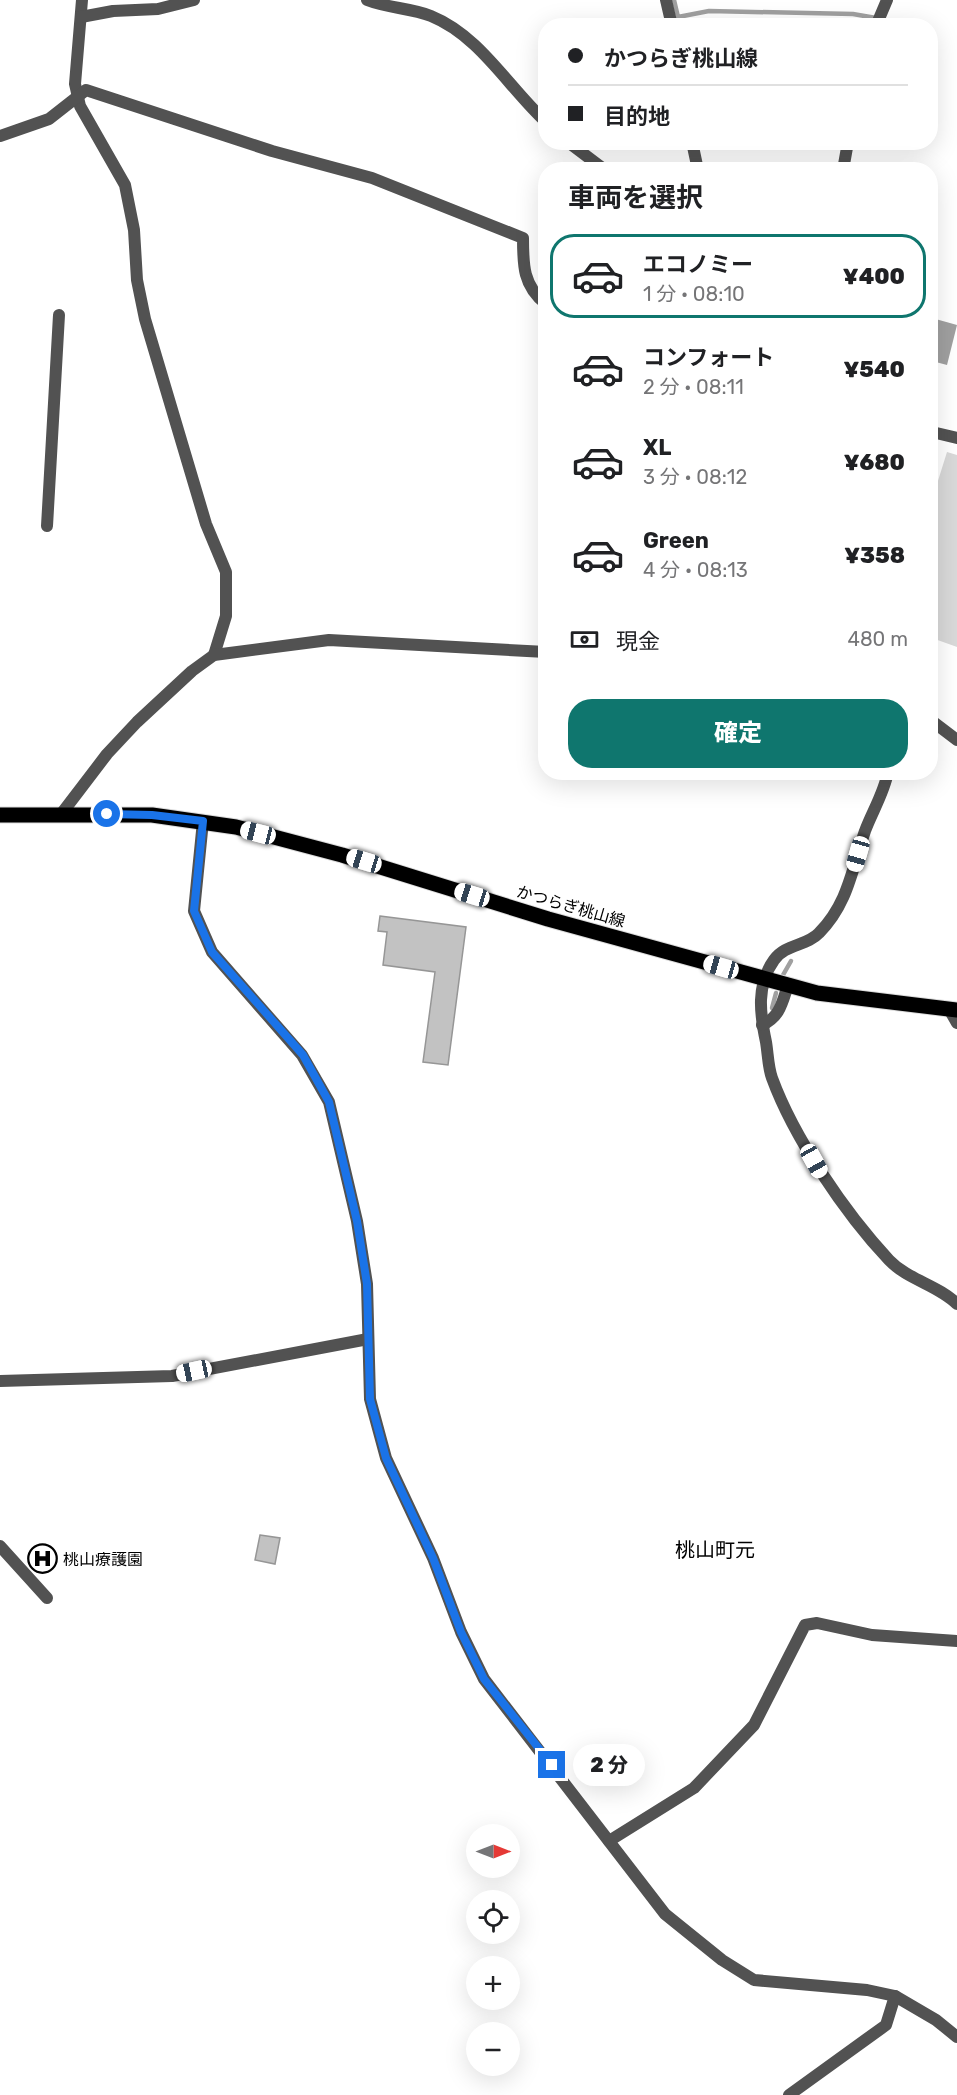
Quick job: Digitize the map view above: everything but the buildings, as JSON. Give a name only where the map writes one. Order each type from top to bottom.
[{"type":"main road","name":"かつらぎ桃山線","points":[[0,815],[62,813],[152,815],[203,821],[342,855],[548,920],[788,986],[817,993],[954,1014]]},
{"type":"street","points":[[82,0],[75,84],[80,106],[126,185],[134,230],[137,279],[145,320],[206,524],[226,572],[226,616],[214,655]]},
{"type":"street","points":[[81,17],[113,11],[158,9],[194,0]]},
{"type":"street","points":[[367,0],[429,15],[470,39],[538,115]]},
{"type":"street","points":[[666,0],[670,18]]},
{"type":"street","points":[[879,18],[887,0]]},
{"type":"street","points":[[0,136],[49,119],[86,90],[272,151],[372,178],[523,238],[526,282],[538,297]]},
{"type":"street","points":[[579,150],[594,162]]},
{"type":"street","points":[[47,526],[59,315]]},
{"type":"street","points":[[938,433],[957,438]]},
{"type":"street","points":[[62,813],[107,754],[137,722],[192,671],[214,655],[329,640],[538,652]]},
{"type":"street","points":[[938,725],[957,740]]},
{"type":"street","points":[[885,780],[865,831],[845,899],[834,918],[814,938],[785,949],[776,957],[765,979],[759,1001],[762,1025],[771,1076],[822,1175],[890,1261],[904,1273],[957,1304]]},
{"type":"street","points":[[203,821],[194,911],[212,952],[303,1055],[329,1102],[357,1221],[367,1284],[370,1399],[386,1458],[433,1558],[461,1632],[484,1679],[665,1914],[722,1960],[754,1980],[867,1990],[895,1996],[936,2020],[957,2037]]},
{"type":"street","points":[[762,1025],[773,1020],[779,1011],[788,986]]},
{"type":"street","points":[[0,1381],[172,1376],[368,1339]]},
{"type":"street","points":[[0,1546],[46,1598]]},
{"type":"street","points":[[609,1841],[694,1788],[754,1725],[804,1625],[817,1623],[872,1635],[957,1641]]},
{"type":"street","points":[[789,2095],[886,2025],[895,1996]]},
{"type":"shaded area","points":[[938,320],[957,325],[947,365],[938,363]]},
{"type":"shaded area","points":[[947,452],[957,455],[957,647],[938,640],[938,481]]},
{"type":"waterway","points":[[674,0],[678,17],[709,11],[853,14],[876,18]]},
{"type":"waterway","points":[[783,975],[791,961]]},
{"type":"waterway","points":[[772,1008],[776,993]]},
{"type":"place","name":"桃山療護園","points":[[42,1559]]},
{"type":"district","name":"桃山町元","points":[[715,1550]]},
{"type":"route","points":[[107,814],[152,815],[203,821],[194,911],[212,952],[235,982],[303,1055],[329,1102],[357,1221],[367,1284],[370,1399],[386,1458],[433,1558],[461,1632],[484,1679],[552,1765]]}]
